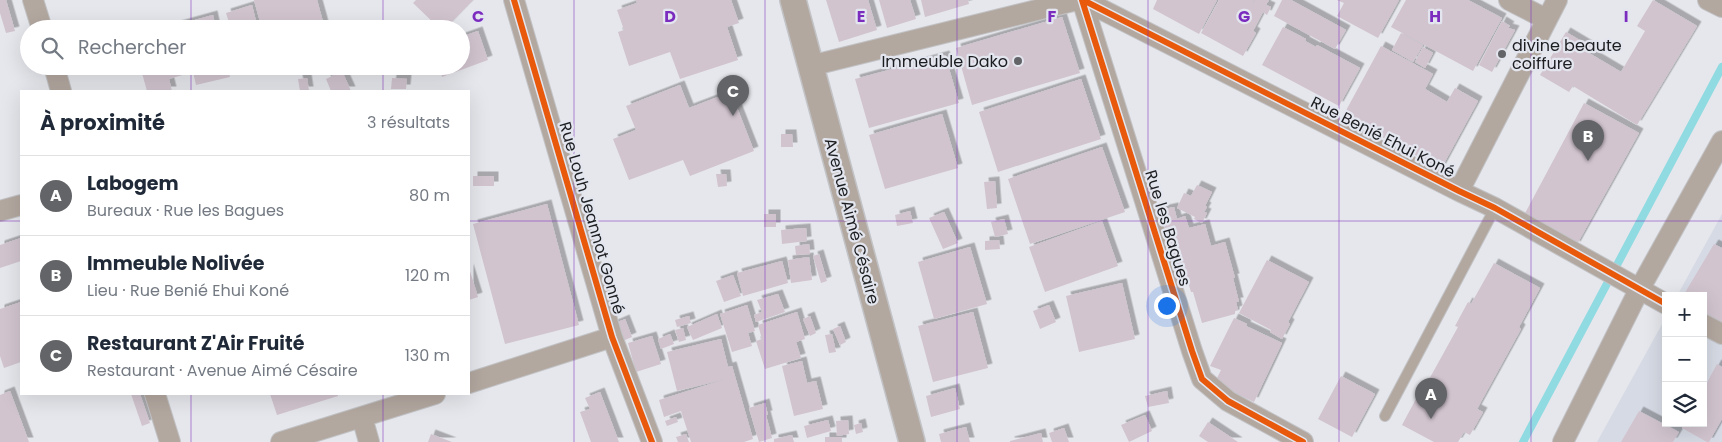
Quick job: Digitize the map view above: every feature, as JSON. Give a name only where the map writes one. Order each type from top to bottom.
[{"type":"street","points":[[33,0],[39,20]]},
{"type":"street","name":"Rue Louh Jeannot Gonné","points":[[514,0],[612,337],[652,442]]},
{"type":"street","name":"Avenue Aimé Césaire","points":[[793,0],[912,442]]},
{"type":"street","points":[[810,66],[1077,0]]},
{"type":"street","name":"Rue Benié Ehui Koné","points":[[1082,0],[1495,208],[1662,302]]},
{"type":"street","name":"Rue les Bagues","points":[[1082,0],[1202,379],[1228,401],[1302,442]]},
{"type":"street","points":[[1509,0],[1546,20]]},
{"type":"street","points":[[1459,191],[1557,0]]},
{"type":"street","points":[[1708,0],[1722,7]]},
{"type":"street","points":[[57,75],[61,90]]},
{"type":"street","points":[[1563,442],[1639,290],[1722,141]]},
{"type":"street","points":[[0,211],[20,204]]},
{"type":"street","points":[[1707,326],[1722,334]]},
{"type":"street","points":[[470,383],[612,337]]},
{"type":"street","points":[[155,395],[170,442]]},
{"type":"street","points":[[281,442],[432,395]]},
{"type":"street","points":[[362,418],[369,442]]},
{"type":"lane","points":[[1385,416],[1495,208]]},
{"type":"shaded area","points":[[1722,214],[1722,442],[1597,442],[1662,324],[1662,427],[1707,427],[1707,292],[1679,292]]},
{"type":"building","points":[[0,0],[6,0],[15,31],[6,33],[0,13]]},
{"type":"building","points":[[254,0],[317,0],[323,20],[260,20]]},
{"type":"building","points":[[416,0],[473,0],[454,20],[431,20],[413,3]]},
{"type":"building","points":[[636,0],[731,0],[739,23],[727,27],[738,60],[680,79],[670,52],[629,66],[618,32],[624,30],[617,10],[637,3]]},
{"type":"building","points":[[826,0],[868,0],[877,30],[839,42]]},
{"type":"building","points":[[879,0],[910,0],[916,19],[887,28]]},
{"type":"building","points":[[921,0],[968,0],[969,4],[925,17]]},
{"type":"building","points":[[1157,0],[1217,0],[1199,34],[1153,9]]},
{"type":"building","points":[[1219,0],[1254,0],[1251,7],[1255,0],[1269,0],[1266,5],[1271,7],[1267,15],[1263,12],[1253,31],[1256,33],[1243,56],[1201,33]]},
{"type":"building","points":[[1282,0],[1291,0],[1346,30],[1335,49],[1274,16]]},
{"type":"building","points":[[1337,0],[1399,0],[1378,38],[1337,16],[1344,3]]},
{"type":"building","points":[[1406,0],[1468,0],[1502,18],[1473,71],[1391,27]]},
{"type":"building","points":[[1653,0],[1697,26],[1637,125],[1573,86],[1569,92],[1540,75],[1566,32],[1593,48],[1589,53],[1621,72],[1645,31],[1637,26]]},
{"type":"building","points":[[252,5],[256,20],[228,20],[226,13]]},
{"type":"building","points":[[213,15],[214,20],[195,20]]},
{"type":"building","name":"Immeuble Dako","points":[[1062,17],[1080,73],[972,105],[956,48]]},
{"type":"building","points":[[1502,21],[1510,26],[1508,28],[1515,30],[1492,72],[1479,65]]},
{"type":"building","points":[[1283,27],[1306,39],[1305,41],[1316,47],[1317,45],[1360,68],[1339,106],[1262,65]]},
{"type":"building","points":[[478,31],[488,60],[470,67],[470,34]]},
{"type":"building","points":[[1401,33],[1423,45],[1413,62],[1392,50]]},
{"type":"building","points":[[1381,46],[1433,74],[1425,89],[1447,102],[1455,88],[1478,101],[1441,169],[1343,116]]},
{"type":"building","points":[[1423,47],[1433,53],[1425,68],[1415,62]]},
{"type":"building","points":[[945,55],[959,103],[869,128],[855,79]]},
{"type":"building","points":[[143,75],[183,75],[169,79],[172,90],[147,90]]},
{"type":"building","points":[[194,75],[229,75],[230,77],[196,85]]},
{"type":"building","points":[[334,75],[344,75],[351,90],[331,90],[326,79]]},
{"type":"building","points":[[307,78],[309,90],[300,90],[298,79]]},
{"type":"building","points":[[392,78],[407,79],[406,89],[391,89]]},
{"type":"building","points":[[1081,79],[1101,139],[998,172],[979,112]]},
{"type":"building","points":[[680,85],[689,108],[731,92],[754,151],[690,176],[683,160],[629,180],[613,139],[636,130],[626,106]]},
{"type":"building","points":[[1584,103],[1639,133],[1576,246],[1523,217]]},
{"type":"building","points":[[942,114],[958,168],[885,189],[869,135]]},
{"type":"building","points":[[781,134],[792,134],[793,147],[781,147]]},
{"type":"building","points":[[1102,147],[1125,212],[1030,244],[1008,179]]},
{"type":"building","points":[[716,174],[726,174],[727,186],[718,187]]},
{"type":"building","points":[[473,176],[494,176],[494,186],[473,186]]},
{"type":"building","points":[[995,181],[997,208],[987,209],[984,182]]},
{"type":"building","points":[[1197,185],[1212,192],[1205,206],[1207,207],[1204,212],[1207,213],[1202,223],[1194,219],[1195,217],[1177,208],[1184,193],[1191,196]]},
{"type":"building","points":[[547,204],[579,325],[505,344],[473,224]]},
{"type":"building","points":[[1174,207],[1177,219],[1185,216],[1189,228],[1205,224],[1211,246],[1225,242],[1235,278],[1233,278],[1239,302],[1236,302],[1238,310],[1235,311],[1235,314],[1202,323],[1187,279],[1180,281],[1160,210]]},
{"type":"building","points":[[910,211],[913,223],[897,226],[895,215]]},
{"type":"building","points":[[944,212],[958,243],[943,249],[929,218]]},
{"type":"building","points":[[764,214],[776,214],[776,227],[764,227]]},
{"type":"building","points":[[1004,219],[1008,234],[995,237],[991,222]]},
{"type":"building","points":[[1102,221],[1118,266],[1045,292],[1029,247]]},
{"type":"building","points":[[806,228],[807,241],[782,244],[781,230]]},
{"type":"building","points":[[20,238],[20,261],[0,268],[0,245]]},
{"type":"building","points":[[999,240],[1000,249],[985,250],[985,241]]},
{"type":"building","points":[[809,244],[810,254],[796,255],[795,246]]},
{"type":"building","points":[[1714,244],[1722,248],[1722,328],[1707,319],[1707,292],[1685,292]]},
{"type":"building","points":[[970,247],[987,304],[934,319],[918,262]]},
{"type":"building","points":[[819,254],[827,281],[821,283],[813,256]]},
{"type":"building","points":[[809,257],[812,280],[791,283],[788,260]]},
{"type":"building","points":[[1267,260],[1309,282],[1288,322],[1290,324],[1282,339],[1270,332],[1271,330],[1239,313]]},
{"type":"building","points":[[782,261],[788,283],[743,296],[737,273]]},
{"type":"building","points":[[1494,263],[1540,288],[1519,327],[1521,329],[1477,409],[1483,412],[1470,435],[1464,432],[1458,442],[1434,442],[1402,425],[1458,327],[1455,326],[1468,302],[1471,304]]},
{"type":"building","points":[[470,271],[478,297],[470,300]]},
{"type":"building","points":[[733,275],[741,296],[724,302],[716,281]]},
{"type":"building","points":[[1122,283],[1135,339],[1079,352],[1066,296]]},
{"type":"building","points":[[778,294],[785,312],[756,322],[754,315],[762,312],[757,300]]},
{"type":"building","points":[[20,302],[20,362],[4,368],[0,356],[0,309]]},
{"type":"building","points":[[747,305],[755,331],[748,333],[752,346],[732,352],[720,314]]},
{"type":"building","points":[[1049,305],[1056,322],[1040,329],[1033,311]]},
{"type":"building","points":[[797,312],[805,339],[796,342],[801,358],[765,369],[756,341],[762,339],[758,325]]},
{"type":"building","points":[[973,312],[988,368],[933,382],[918,326]]},
{"type":"building","points":[[717,314],[722,328],[693,340],[687,327]]},
{"type":"building","points":[[689,316],[691,323],[677,327],[675,320]]},
{"type":"building","points":[[810,316],[816,333],[810,336],[803,319]]},
{"type":"building","points":[[1234,318],[1247,324],[1246,326],[1282,343],[1254,402],[1218,385],[1215,382],[1221,370],[1210,366]]},
{"type":"building","points":[[625,319],[632,337],[618,343],[611,325]]},
{"type":"building","points":[[840,326],[846,342],[840,345],[833,329]]},
{"type":"building","points":[[683,328],[686,340],[679,342],[675,330]]},
{"type":"building","points":[[670,334],[674,344],[661,349],[658,339]]},
{"type":"building","points":[[832,334],[836,352],[829,353],[825,335]]},
{"type":"building","points":[[652,336],[661,364],[636,372],[628,343]]},
{"type":"building","points":[[721,339],[728,367],[732,366],[753,439],[744,442],[691,442],[681,411],[664,417],[659,400],[726,379],[677,391],[667,352]]},
{"type":"building","points":[[802,361],[807,383],[816,381],[823,409],[794,416],[782,366]]},
{"type":"building","points":[[1717,364],[1722,367],[1722,419],[1709,442],[1682,428],[1707,427],[1707,383]]},
{"type":"building","points":[[1341,376],[1375,394],[1352,437],[1318,419]]},
{"type":"building","points":[[955,388],[960,409],[931,417],[926,396]]},
{"type":"building","points":[[10,391],[29,442],[0,442],[0,395]]},
{"type":"building","points":[[1167,391],[1169,403],[1148,407],[1145,396]]},
{"type":"building","points":[[600,392],[619,442],[591,442],[580,412],[590,409],[585,398]]},
{"type":"building","points":[[131,395],[140,395],[150,423],[142,426]]},
{"type":"building","points":[[270,395],[338,395],[338,396],[277,415]]},
{"type":"building","points":[[765,403],[772,438],[759,442],[749,408]]},
{"type":"building","points":[[1639,411],[1662,423],[1662,427],[1669,427],[1679,432],[1673,442],[1621,442]]},
{"type":"building","points":[[1145,415],[1152,431],[1129,442],[1121,425]]},
{"type":"building","points":[[676,417],[678,422],[667,426],[665,421]]},
{"type":"building","points":[[828,420],[831,431],[807,438],[804,426]]},
{"type":"building","points":[[848,420],[849,434],[837,436],[836,421]]},
{"type":"building","points":[[1208,422],[1238,442],[1208,442],[1199,436]]},
{"type":"building","points":[[861,423],[863,432],[856,434],[854,425]]},
{"type":"building","points":[[966,427],[970,442],[941,442],[939,434]]},
{"type":"building","points":[[1064,428],[1069,442],[1052,442],[1049,433]]},
{"type":"building","points":[[1041,433],[1043,442],[1010,442],[1010,441]]},
{"type":"building","points":[[431,434],[452,442],[428,442]]},
{"type":"building","points":[[686,434],[689,442],[678,442],[676,437]]},
{"type":"building","points":[[792,435],[794,442],[774,442],[774,439]]},
{"type":"building","points":[[825,437],[842,437],[842,442],[825,442]]},
{"type":"waterway","points":[[1523,442],[1722,67]]},
{"type":"cycle path","points":[[514,0],[612,337],[652,442]]},
{"type":"cycle path","points":[[1082,0],[1202,379],[1228,401],[1303,442]]},
{"type":"cycle path","points":[[1083,0],[1495,208],[1662,302]]},
{"type":"place","name":"divine beaute coiffure","points":[[1502,54]]},
{"type":"place","name":"Immeuble Dako","points":[[1018,61]]},
{"type":"place","name":"Restaurant Z'Air Fruité","points":[[733,116]]},
{"type":"place","name":"Immeuble Nolivée","points":[[1588,161]]},
{"type":"place","name":"Labogem","points":[[1431,419]]}]
